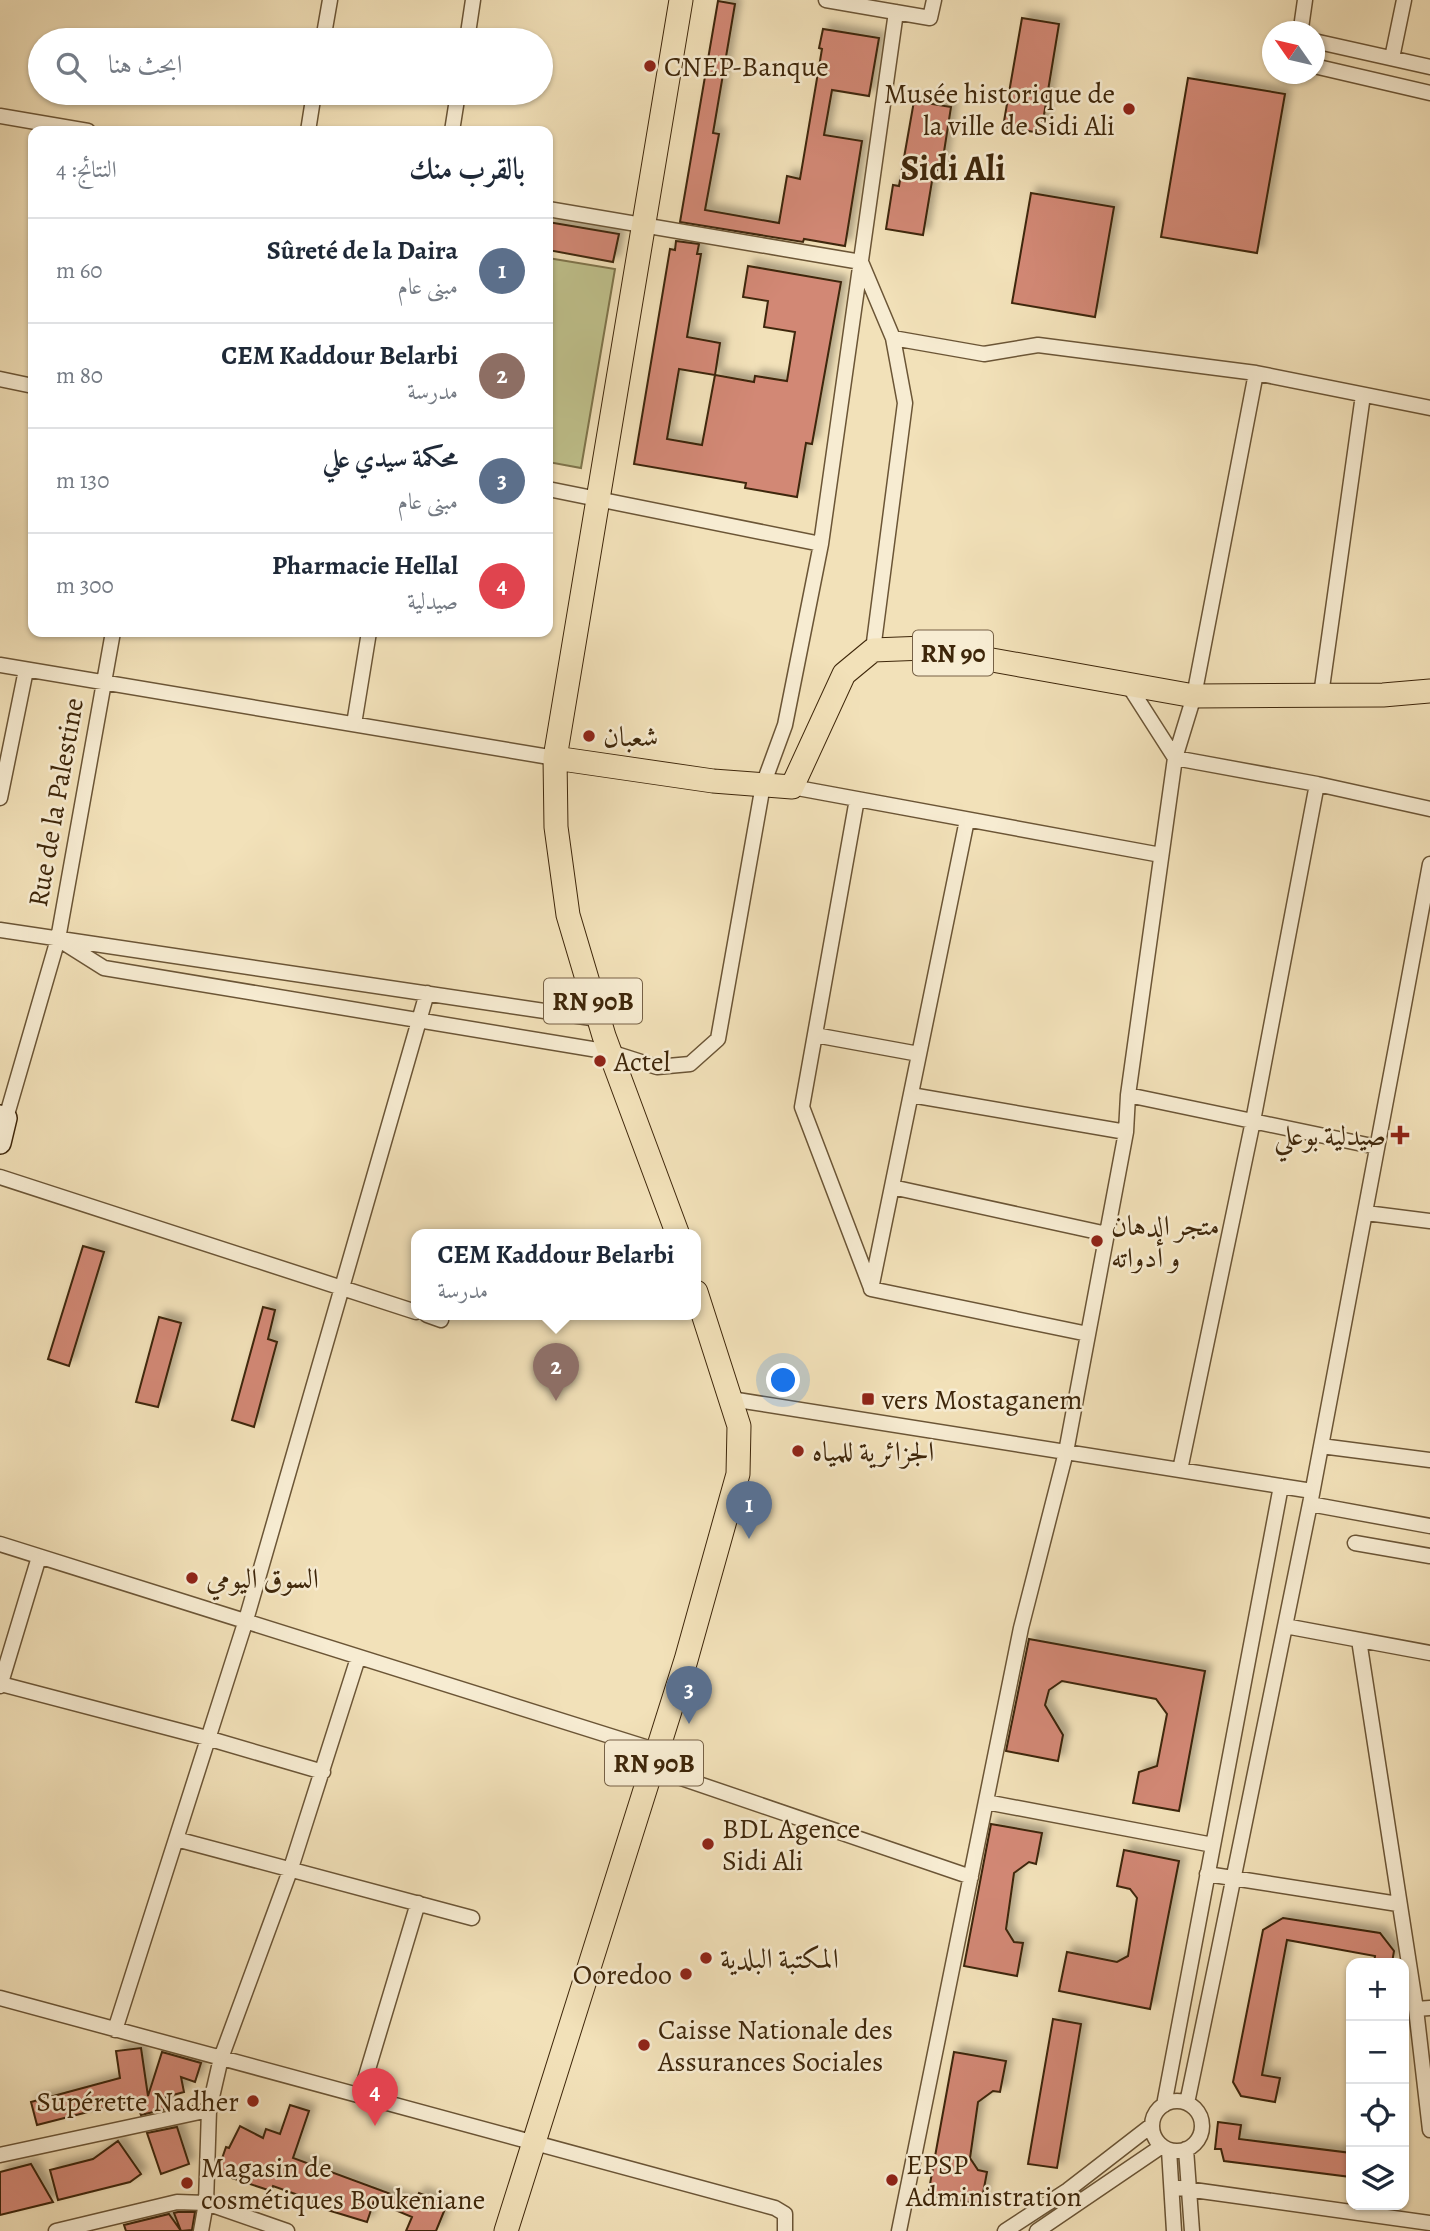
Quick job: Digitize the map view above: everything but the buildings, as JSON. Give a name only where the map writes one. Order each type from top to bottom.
[{"type":"main road","points":[[681,0],[555,758],[713,780],[792,787]]},
{"type":"main road","name":"RN 90","points":[[792,787],[844,674],[873,650],[925,648],[1194,696],[1383,695],[1430,691]]},
{"type":"main road","name":"RN 90B","points":[[555,758],[556,827],[568,915],[598,1019],[676,1229]]},
{"type":"main road","name":"Rue de la Palestine","points":[[0,1143],[3,1117]]},
{"type":"main road","name":"RN 90B","points":[[506,2231],[686,1660],[738,1474],[739,1426],[701,1307]]},
{"type":"street","points":[[325,28],[330,0]]},
{"type":"street","points":[[469,28],[473,0]]},
{"type":"street","points":[[826,0],[930,18],[933,0]]},
{"type":"street","points":[[1302,21],[1305,0]]},
{"type":"street","points":[[1392,58],[1404,0]]},
{"type":"street","points":[[58,939],[104,968],[610,1052],[657,1067],[690,1065],[718,1039],[764,785],[785,725],[821,544],[896,12]]},
{"type":"street","points":[[1325,43],[1430,66]]},
{"type":"street","points":[[1325,69],[1430,93]]},
{"type":"street","points":[[309,126],[312,105]]},
{"type":"street","points":[[453,126],[456,105]]},
{"type":"street","points":[[0,117],[57,126]]},
{"type":"street","points":[[553,210],[861,262]]},
{"type":"street","points":[[861,262],[893,338],[905,403],[873,650]]},
{"type":"street","points":[[893,338],[984,354],[1038,345],[1256,373],[1430,408]]},
{"type":"street","points":[[899,2231],[1021,1628],[1066,1452],[1126,1132],[1128,1095],[1175,758],[1194,696],[1256,373]]},
{"type":"street","points":[[0,379],[28,385]]},
{"type":"street","points":[[1321,695],[1363,395]]},
{"type":"street","points":[[553,490],[821,544]]},
{"type":"street","name":"Rue de la Palestine","points":[[3,1117],[58,939],[112,637]]},
{"type":"street","points":[[354,724],[368,637]]},
{"type":"street","points":[[0,665],[555,758]]},
{"type":"street","points":[[0,793],[26,670]]},
{"type":"street","points":[[1127,683],[1175,758],[1317,784],[1430,809]]},
{"type":"street","points":[[1180,1470],[1253,1121],[1317,784]]},
{"type":"street","points":[[792,787],[1161,855]]},
{"type":"street","points":[[857,799],[802,1107],[871,1289]]},
{"type":"street","points":[[871,1289],[967,820]]},
{"type":"street","points":[[1187,2104],[1321,1446],[1430,864]]},
{"type":"street","points":[[0,930],[598,1019]]},
{"type":"street","points":[[1414,947],[1430,950]]},
{"type":"street","points":[[115,2030],[246,1620],[427,993]]},
{"type":"street","points":[[815,1035],[919,1054]]},
{"type":"street","points":[[911,1095],[1126,1132]]},
{"type":"street","points":[[1128,1095],[1377,1147]]},
{"type":"street","points":[[0,1177],[411,1310]]},
{"type":"street","points":[[892,1187],[1107,1234]]},
{"type":"street","points":[[1366,1213],[1430,1221]]},
{"type":"street","points":[[871,1289],[1088,1334]]},
{"type":"street","points":[[731,1399],[1280,1486],[1311,1497],[1430,1526]]},
{"type":"street","points":[[1321,1446],[1430,1460]]},
{"type":"street","points":[[1164,2105],[1180,2101],[1199,2115],[1201,2130],[1193,2145],[1178,2151],[1166,2148],[1156,2141],[1153,2117],[1164,2105],[1280,1486]]},
{"type":"street","points":[[1356,1543],[1430,1556]]},
{"type":"street","points":[[0,1544],[246,1620],[358,1658],[655,1760],[971,1877]]},
{"type":"street","points":[[39,1557],[0,1685],[207,1738],[323,1772]]},
{"type":"street","points":[[1284,1626],[1430,1653]]},
{"type":"street","points":[[1359,1640],[1398,1904],[1423,2008],[1430,2130]]},
{"type":"street","points":[[201,2231],[206,2203],[209,2110],[221,2058],[291,1868],[358,1658]]},
{"type":"street","points":[[986,1802],[1213,1845]]},
{"type":"street","points":[[176,1839],[472,1918]]},
{"type":"street","points":[[1207,1874],[1398,1904]]},
{"type":"street","points":[[359,2096],[418,1903]]},
{"type":"street","points":[[0,1998],[775,2208],[785,2214],[785,2231]]},
{"type":"street","points":[[0,2155],[209,2110]]},
{"type":"street","points":[[1005,2231],[1068,2190],[1152,2125]]},
{"type":"street","points":[[1166,2148],[1172,2187],[1174,2231]]},
{"type":"street","points":[[1037,2231],[1166,2148]]},
{"type":"street","points":[[1186,2149],[1192,2231]]},
{"type":"street","points":[[1172,2187],[1430,2223]]},
{"type":"street","points":[[56,2231],[177,2202],[206,2203],[287,2231]]},
{"type":"green space","points":[[553,259],[615,269],[581,468],[553,463]]},
{"type":"place","name":"CNEP-Banque","points":[[650,66]]},
{"type":"place","name":"Musée historique de la ville de Sidi Ali","points":[[1129,109]]},
{"type":"place","name":"شعبان","points":[[589,736]]},
{"type":"place","name":"Actel","points":[[600,1061]]},
{"type":"place","name":"صيدلية بوعلي","points":[[1400,1135]]},
{"type":"place","name":"متجر الدهان و أدواته","points":[[1097,1241]]},
{"type":"place","name":"vers Mostaganem","points":[[868,1399]]},
{"type":"place","name":"CEM Kaddour Belarbi","points":[[556,1401]]},
{"type":"place","name":"الجزائرية للمياه","points":[[798,1451]]},
{"type":"place","name":"Sûreté de la Daira","points":[[749,1539]]},
{"type":"place","name":"السوق اليومي","points":[[192,1578]]},
{"type":"place","name":"محكمة سيدي علي","points":[[689,1724]]},
{"type":"place","name":"BDL Agence Sidi Ali","points":[[708,1844]]},
{"type":"place","name":"المكتبة البلدية","points":[[706,1958]]},
{"type":"place","name":"Ooredoo","points":[[686,1974]]},
{"type":"place","name":"Caisse Nationale des Assurances Sociales","points":[[644,2045]]},
{"type":"place","name":"Supérette Nadher","points":[[253,2101]]},
{"type":"place","name":"Pharmacie Hellal","points":[[375,2126]]},
{"type":"place","name":"EPSP Administration","points":[[892,2180]]},
{"type":"place","name":"Magasin de cosmétiques Boukeniane","points":[[187,2183]]},
{"type":"district","name":"Sidi Ali","points":[[953,168]]}]
